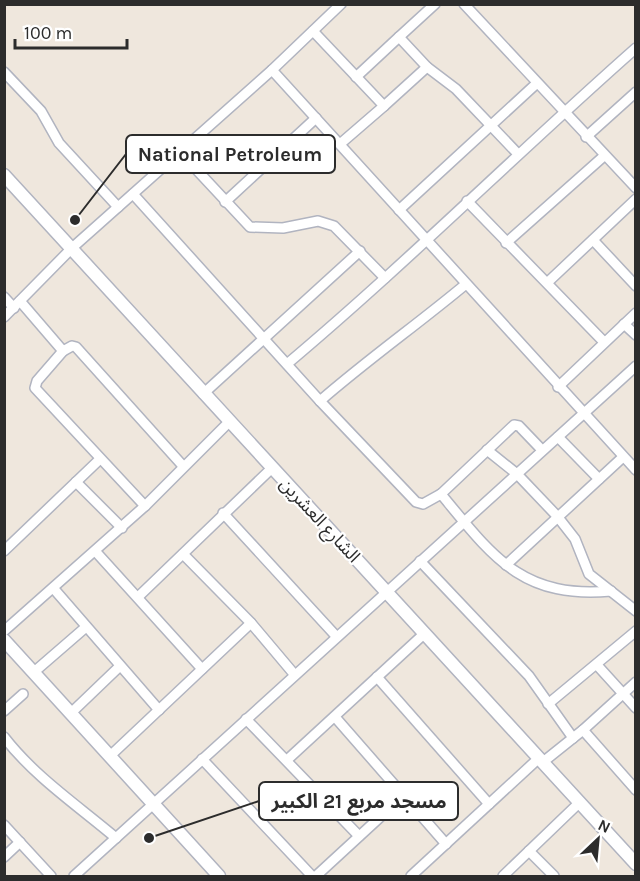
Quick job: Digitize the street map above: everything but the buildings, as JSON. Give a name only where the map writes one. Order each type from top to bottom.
[{"type":"street","points":[[4,317],[72,248],[272,70],[341,4]]},
{"type":"street","points":[[356,77],[435,4]]},
{"type":"street","points":[[464,4],[536,84],[636,188]]},
{"type":"street","points":[[313,31],[384,106]]},
{"type":"street","points":[[399,37],[427,67],[456,89],[518,153]]},
{"type":"street","points":[[287,364],[385,278],[518,153],[636,48]]},
{"type":"street","points":[[340,144],[427,67]]},
{"type":"street","points":[[272,70],[584,416],[636,470]]},
{"type":"street","points":[[4,72],[40,111],[59,143],[118,207]]},
{"type":"street","points":[[399,210],[536,84]]},
{"type":"street","points":[[586,137],[636,92]]},
{"type":"street","points":[[225,202],[316,118]]},
{"type":"street","points":[[180,152],[250,227],[276,228],[325,221],[334,226],[385,278]]},
{"type":"street","points":[[506,243],[604,156]]},
{"type":"street","name":"الشارع العشرين","points":[[4,175],[636,864]]},
{"type":"street","points":[[133,194],[320,401],[416,502],[423,504],[441,494],[516,425],[542,450]]},
{"type":"street","points":[[548,282],[636,199]]},
{"type":"street","points":[[467,201],[604,342]]},
{"type":"street","points":[[593,240],[636,286]]},
{"type":"street","points":[[203,394],[360,252]]},
{"type":"street","points":[[320,401],[367,360],[396,341],[466,284]]},
{"type":"street","points":[[4,297],[17,305],[63,351]]},
{"type":"street","points":[[558,387],[636,313]]},
{"type":"street","points":[[624,324],[636,335]]},
{"type":"street","points":[[145,506],[99,460],[35,388],[37,381],[63,351],[72,345],[76,347],[183,466]]},
{"type":"street","points":[[74,876],[542,450],[584,416],[636,366]]},
{"type":"street","points":[[4,631],[122,528],[229,422]]},
{"type":"street","points":[[558,437],[599,479]]},
{"type":"street","points":[[488,450],[517,474],[557,516],[575,539],[589,574],[636,611]]},
{"type":"street","points":[[506,565],[623,457]]},
{"type":"street","points":[[4,536],[8,547],[99,460]]},
{"type":"street","points":[[138,597],[272,468]]},
{"type":"street","points":[[76,482],[122,528]]},
{"type":"street","points":[[441,494],[464,522],[506,565],[519,575],[557,590],[582,594],[611,591]]},
{"type":"street","points":[[223,513],[336,636]]},
{"type":"street","points":[[96,552],[202,669]]},
{"type":"street","points":[[183,554],[251,623],[294,674]]},
{"type":"street","points":[[420,561],[529,676],[573,738]]},
{"type":"street","points":[[54,589],[159,710]]},
{"type":"street","points":[[110,756],[251,623]]},
{"type":"street","points":[[34,672],[86,627]]},
{"type":"street","points":[[548,704],[636,631]]},
{"type":"street","points":[[287,760],[425,633]]},
{"type":"street","points":[[4,640],[219,876]]},
{"type":"street","points":[[597,665],[636,708]]},
{"type":"street","points":[[71,713],[120,666]]},
{"type":"street","points":[[377,677],[489,804]]},
{"type":"street","points":[[411,876],[489,804],[541,760],[583,730],[636,682]]},
{"type":"street","points":[[4,711],[23,694]]},
{"type":"street","points":[[335,717],[446,844]]},
{"type":"street","points":[[246,719],[358,836]]},
{"type":"street","points":[[583,730],[636,790]]},
{"type":"street","points":[[4,737],[39,777],[62,792],[116,838]]},
{"type":"street","points":[[202,759],[314,876],[403,796]]},
{"type":"street","points":[[503,876],[580,802]]},
{"type":"street","points":[[4,825],[51,876]]},
{"type":"street","points":[[4,857],[20,842]]},
{"type":"street","points":[[529,851],[554,876]]},
{"type":"place","name":"National Petroleum","points":[[75,220]]},
{"type":"place","name":"مسجد مربع 21 الكبير","points":[[149,838]]}]
